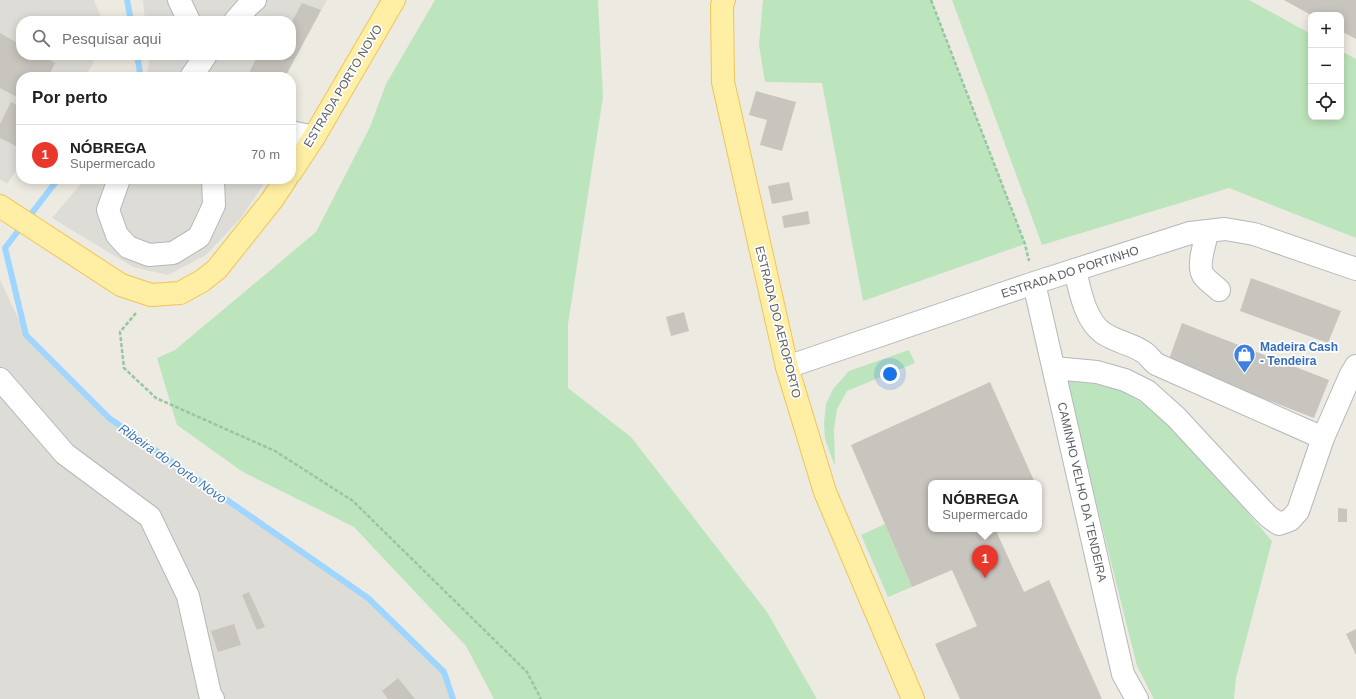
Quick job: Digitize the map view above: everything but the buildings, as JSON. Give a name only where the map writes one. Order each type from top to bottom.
[{"type":"main road","name":"ESTRADA PORTO NOVO","points":[[296,164],[314,137],[394,0]]},
{"type":"main road","name":"ESTRADA DO AEROPORTO","points":[[722,2],[723,82],[787,367],[825,492],[913,699]]},
{"type":"main road","points":[[0,206],[121,285],[151,295],[180,293],[202,281],[217,269],[272,200],[283,184]]},
{"type":"street","points":[[179,0],[187,16]]},
{"type":"street","points":[[239,16],[255,0]]},
{"type":"street","points":[[194,72],[203,60]]},
{"type":"street","points":[[296,133],[314,137]]},
{"type":"street","points":[[117,184],[108,210],[117,235],[128,247],[149,255],[173,253],[199,237],[214,205],[213,184]]},
{"type":"street","name":"ESTRADA DO PORTINHO","points":[[787,367],[1034,283],[1190,233],[1225,229],[1254,234],[1356,268]]},
{"type":"street","points":[[1208,231],[1202,255],[1201,267],[1203,275],[1219,290]]},
{"type":"street","points":[[1075,270],[1088,313],[1094,324],[1104,333],[1144,353],[1156,364],[1323,438]]},
{"type":"street","name":"CAMINHO VELHO DA TENDEIRA","points":[[1034,283],[1122,674],[1137,699]]},
{"type":"street","points":[[1054,368],[1097,372],[1125,380],[1147,391],[1176,417],[1268,517],[1279,524],[1290,520],[1298,511],[1323,438],[1351,374],[1356,366]]},
{"type":"street","points":[[0,379],[65,454],[150,517],[188,596],[210,694],[213,699]]},
{"type":"path","points":[[931,0],[1025,244],[1034,283]]},
{"type":"path","points":[[151,295],[120,332],[124,368],[156,398],[275,451],[353,501],[527,672],[541,699]]},
{"type":"shaded area","points":[[0,0],[94,0],[101,16],[16,16],[16,60],[94,60],[92,66],[88,72],[16,72],[16,171],[7,184],[0,179]]},
{"type":"shaded area","points":[[143,0],[327,0],[296,57],[296,16],[145,16]]},
{"type":"shaded area","points":[[149,60],[294,60],[288,72],[147,72]]},
{"type":"shaded area","points":[[81,184],[264,184],[241,218],[206,255],[168,275],[133,267],[52,218]]},
{"type":"shaded area","points":[[0,280],[26,335],[109,418],[368,598],[444,672],[453,699],[0,699]]},
{"type":"green space","points":[[435,0],[598,0],[603,97],[568,324],[568,388],[631,437],[767,612],[817,699],[494,699],[466,646],[354,527],[243,472],[177,425],[157,358],[175,350],[316,232],[370,127],[386,84]]},
{"type":"green space","points":[[763,0],[931,0],[1025,244],[863,301],[822,83],[765,82],[759,45]]},
{"type":"green space","points":[[952,0],[1249,0],[1308,32],[1308,120],[1344,120],[1344,53],[1356,59],[1356,238],[1229,188],[1042,245]]},
{"type":"green space","points":[[909,350],[915,363],[847,391],[837,409],[834,429],[835,466],[825,439],[824,423],[826,404],[833,389],[849,371]]},
{"type":"green space","points":[[1064,380],[1115,387],[1153,409],[1193,449],[1272,541],[1236,678],[1234,699],[1154,699],[1137,666],[1069,394]]},
{"type":"green space","points":[[885,524],[912,587],[888,597],[861,535]]},
{"type":"waterway","name":"Ribeira do Porto Novo","points":[[127,0],[130,16]]},
{"type":"waterway","name":"Ribeira do Porto Novo","points":[[138,60],[140,72]]},
{"type":"waterway","name":"Ribeira do Porto Novo","points":[[54,184],[5,248],[26,335],[109,418],[368,598],[444,672],[453,699]]},
{"type":"place","name":"Madeira Cash - Tendeira","points":[[1245,374]]},
{"type":"place","name":"NÓBREGA","points":[[985,578]]}]
